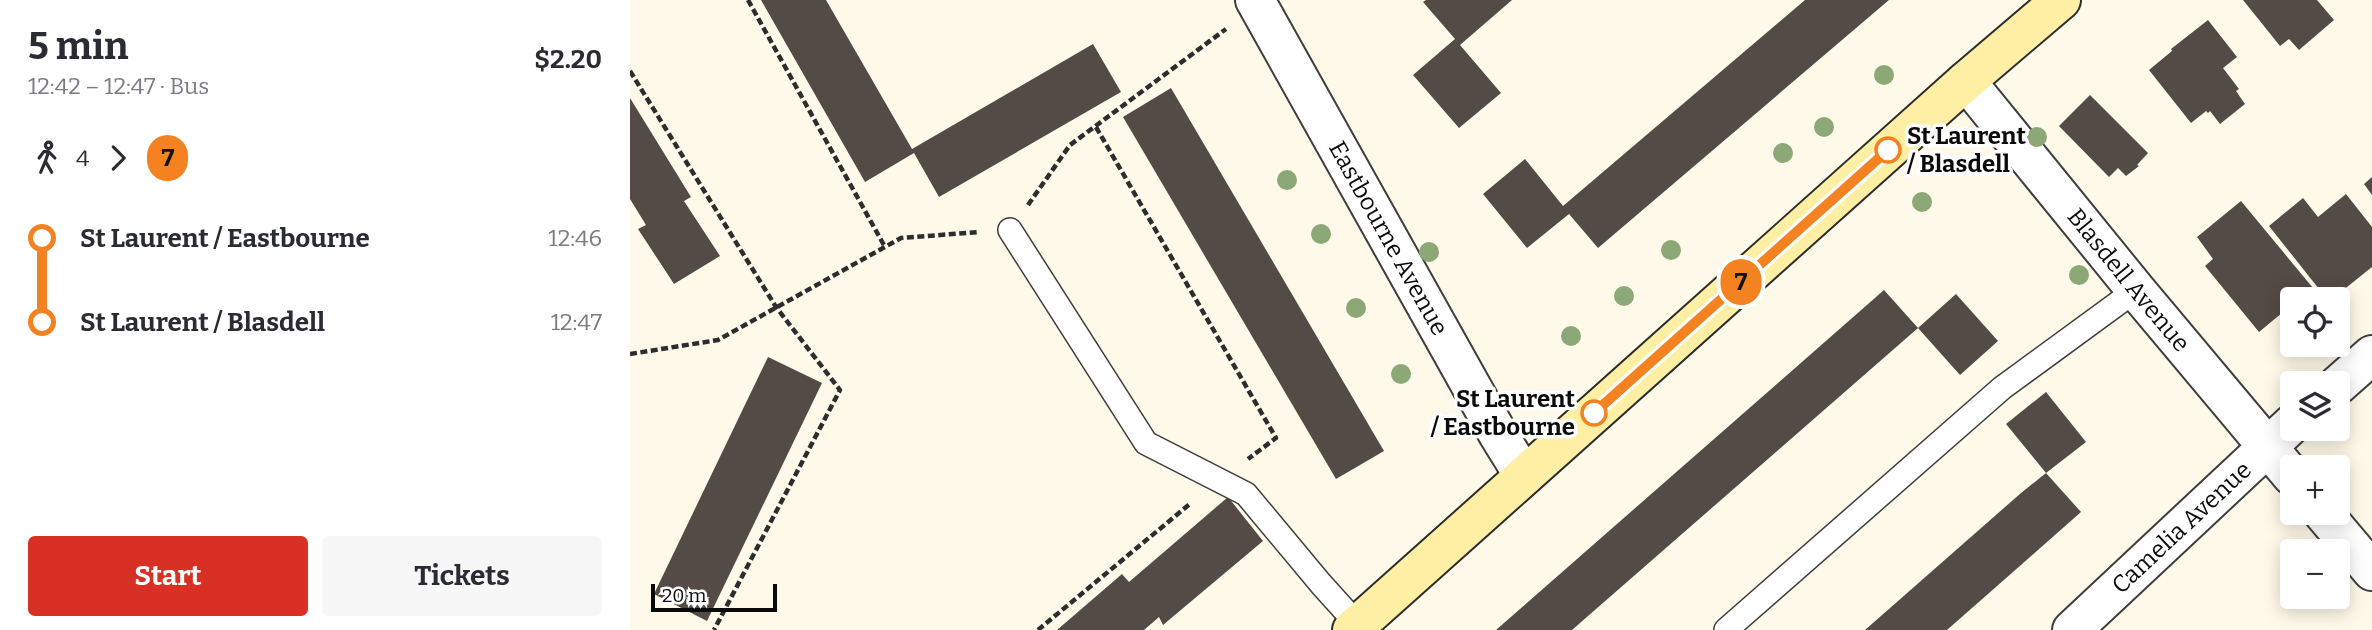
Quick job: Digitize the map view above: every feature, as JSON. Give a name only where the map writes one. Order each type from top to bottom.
[{"type":"street","points":[[1355,627],[1966,81],[2061,0]]},
{"type":"street","name":"Eastbourne Avenue","points":[[1258,2],[1498,434],[1524,476]]},
{"type":"street","name":"Blasdell Avenue","points":[[1966,81],[2136,290],[2280,435]]},
{"type":"street","points":[[2350,374],[2372,355]]},
{"type":"street","name":"Camelia Avenue","points":[[2072,630],[2280,435]]},
{"type":"street","points":[[2333,525],[2372,571]]},
{"type":"lane","points":[[1010,230],[1146,443],[1246,494],[1355,627]]},
{"type":"lane","points":[[1726,630],[2002,388],[2136,290]]},
{"type":"path","points":[[748,0],[885,247]]},
{"type":"path","points":[[630,354],[718,340],[901,238],[1010,230],[1070,145],[1258,2]]},
{"type":"path","points":[[630,71],[776,307],[840,390],[714,630]]},
{"type":"path","points":[[1038,630],[1220,480],[1276,439],[1096,127]]},
{"type":"building","points":[[761,0],[826,0],[912,149],[1093,44],[1121,92],[939,197],[914,153],[865,182]]},
{"type":"building","points":[[1512,0],[1460,45],[1501,93],[1459,128],[1413,75],[1455,39],[1423,2]]},
{"type":"building","points":[[1805,0],[1889,0],[1598,248],[1569,214],[1527,248],[1483,194],[1525,159],[1563,206]]},
{"type":"building","points":[[2243,0],[2317,0],[2334,20],[2299,50],[2289,39],[2280,46]]},
{"type":"building","points":[[2208,20],[2237,57],[2223,68],[2239,89],[2236,91],[2245,104],[2220,124],[2210,111],[2206,111],[2191,123],[2149,70]]},
{"type":"building","points":[[1171,88],[1384,451],[1336,479],[1123,117]]},
{"type":"building","points":[[2090,95],[2148,153],[2137,165],[2139,166],[2126,176],[2118,168],[2109,177],[2059,126]]},
{"type":"building","points":[[630,98],[691,197],[684,201],[720,256],[674,284],[638,229],[646,225],[630,199]]},
{"type":"building","points":[[2372,177],[2372,195],[2364,184]]},
{"type":"building","points":[[2346,194],[2372,227],[2372,267],[2347,287],[2317,287],[2269,226],[2303,198],[2318,217]]},
{"type":"building","points":[[2241,201],[2312,287],[2280,287],[2280,315],[2259,332],[2205,266],[2213,259],[2197,237]]},
{"type":"building","points":[[1884,290],[1918,328],[1572,630],[1496,630]]},
{"type":"building","points":[[1956,294],[1998,341],[1960,375],[1918,328]]},
{"type":"building","points":[[768,357],[822,383],[707,621],[654,594]]},
{"type":"building","points":[[2046,392],[2086,442],[2046,473],[2006,424]]},
{"type":"building","points":[[2046,473],[2081,512],[1947,630],[1865,630],[2021,493]]},
{"type":"building","points":[[1228,497],[1263,541],[1163,625],[1159,617],[1144,630],[1057,630],[1122,574],[1129,582]]},
{"type":"bus line","name":"7","points":[[1594,413],[1888,150]]},
{"type":"place","name":"St Laurent / Blasdell","points":[[1888,150]]},
{"type":"place","name":"St Laurent / Eastbourne","points":[[1594,413]]}]
